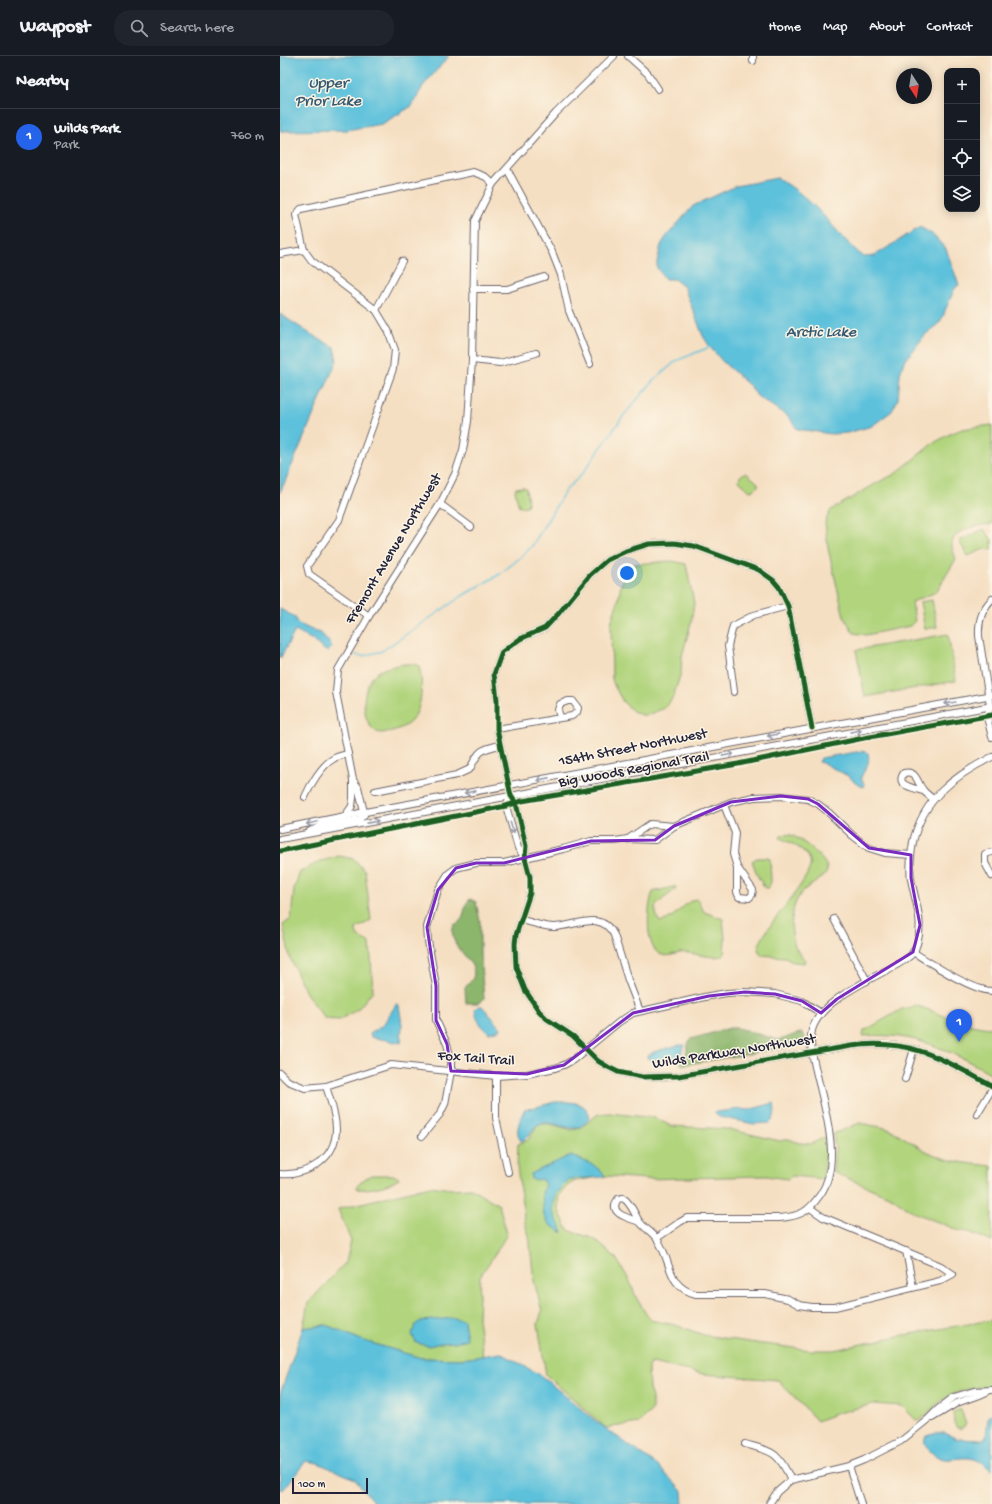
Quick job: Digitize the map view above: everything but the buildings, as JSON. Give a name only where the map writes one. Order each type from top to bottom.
[{"type":"street","name":"Fremont Avenue Northwest","points":[[345,816],[352,806],[353,780],[336,692],[338,670],[369,616],[440,504],[463,450],[468,421],[472,360],[475,221],[493,184],[556,113],[614,56]]},
{"type":"street","points":[[628,56],[648,74],[658,89]]},
{"type":"street","points":[[507,169],[552,252],[561,275],[569,311],[590,364]]},
{"type":"street","points":[[369,616],[309,574],[307,566],[339,520],[393,369],[395,350],[388,330],[376,310],[312,261],[304,250],[296,215],[301,209],[473,172],[486,177],[493,184]]},
{"type":"street","points":[[280,254],[304,250]]},
{"type":"street","points":[[376,310],[402,261]]},
{"type":"street","points":[[473,289],[507,289],[544,278]]},
{"type":"street","points":[[472,360],[500,363],[536,353]]},
{"type":"street","points":[[440,504],[471,527]]},
{"type":"street","name":"Wilds Parkway Northwest","points":[[812,728],[788,606],[782,592],[776,583],[759,570],[694,546],[674,543],[649,544],[626,551],[607,560],[590,575],[545,628],[520,639],[502,652],[494,674],[497,700],[497,729],[511,796],[516,802],[526,846],[525,858],[530,877],[530,893],[516,935],[516,967],[524,990],[538,1011],[547,1019],[573,1036],[598,1061],[613,1070],[630,1075],[657,1078],[685,1075],[864,1044],[894,1045],[934,1055],[992,1088]]},
{"type":"street","points":[[992,599],[987,604],[978,624],[978,636],[990,696],[991,707],[987,717],[992,737]]},
{"type":"street","points":[[734,692],[728,646],[733,626],[754,615],[788,606]]},
{"type":"street","name":"154th Street Northwest","points":[[280,829],[812,728],[990,696]]},
{"type":"street","name":"154th Street Northwest","points":[[280,840],[991,707]]},
{"type":"street","points":[[497,729],[560,717]]},
{"type":"street","points":[[374,791],[457,775],[470,769],[477,755],[486,748],[500,746]]},
{"type":"street","points":[[305,797],[321,770],[332,759],[348,754]]},
{"type":"street","points":[[657,1238],[687,1218],[793,1217],[810,1208],[822,1192],[827,1183],[830,1169],[830,1149],[828,1123],[812,1053],[811,1039],[815,1021],[827,1006],[837,999],[897,965],[914,952],[920,933],[920,925],[911,878],[911,856],[917,828],[933,799],[951,782],[992,757]]},
{"type":"street","name":"Fremont Avenue Northwest","points":[[353,780],[358,787],[364,812]]},
{"type":"street","points":[[924,791],[933,799]]},
{"type":"street","name":"Wilds Parkway Northwest","points":[[511,796],[506,806],[518,848],[525,858]]},
{"type":"street","points":[[422,1136],[440,1114],[445,1104],[451,1071],[451,1059],[447,1044],[436,1020],[436,986],[426,927],[438,890],[448,874],[456,868],[466,864],[504,863],[592,841],[615,841],[628,839],[655,840],[674,826],[724,805],[754,797],[781,796],[808,799],[818,804],[852,835],[870,848],[886,853],[911,856]]},
{"type":"street","points":[[724,805],[735,833],[733,854],[738,868],[753,890],[752,895],[749,898],[739,897],[737,892],[738,868]]},
{"type":"street","points":[[293,837],[322,826],[360,819],[364,815],[364,812]]},
{"type":"street","points":[[628,839],[650,824],[674,826]]},
{"type":"street","points":[[992,852],[985,854],[984,858],[992,876]]},
{"type":"street","points":[[834,919],[867,981]]},
{"type":"street","points":[[520,920],[555,927],[594,920],[606,925],[611,929],[614,935],[628,980],[640,1011]]},
{"type":"street","points":[[914,952],[969,984],[979,988],[992,990]]},
{"type":"street","name":"Fox Tail Trail","points":[[280,1073],[288,1081],[305,1088],[326,1086],[391,1065],[496,1076],[526,1074],[564,1065],[586,1050],[626,1017],[640,1011],[709,996],[745,992],[760,992],[789,997],[802,1001],[821,1013]]},
{"type":"street","points":[[905,1079],[914,1049]]},
{"type":"street","points":[[496,1076],[496,1118],[508,1172]]},
{"type":"street","points":[[280,1174],[290,1175],[307,1171],[321,1162],[331,1147],[336,1130],[334,1114],[326,1086]]},
{"type":"street","points":[[977,1114],[992,1088]]},
{"type":"street","points":[[640,1222],[618,1214],[614,1209],[614,1204],[618,1199],[623,1198],[628,1201],[640,1222],[657,1238],[673,1278],[680,1288],[687,1292],[696,1294],[765,1294],[788,1299],[799,1305],[824,1308],[836,1307],[940,1281],[953,1274],[941,1266],[823,1217],[810,1208]]},
{"type":"street","points":[[906,1251],[913,1287]]},
{"type":"street","points":[[769,1504],[777,1492],[791,1480],[849,1466],[891,1447],[927,1420],[957,1403],[991,1391]]},
{"type":"street","points":[[745,1444],[770,1451],[776,1455],[783,1463],[791,1480]]},
{"type":"street","points":[[849,1466],[861,1504]]},
{"type":"highlighted area","points":[[781,796],[808,799],[818,804],[869,848],[911,855],[911,878],[920,925],[913,952],[837,999],[821,1013],[802,1001],[775,994],[745,992],[709,996],[633,1013],[564,1065],[527,1074],[451,1071],[447,1044],[436,1020],[436,986],[427,927],[438,890],[456,868],[476,863],[504,863],[591,841],[655,840],[674,826],[731,802]]},
{"type":"green space","points":[[992,425],[992,524],[970,528],[955,536],[952,545],[956,559],[936,592],[912,602],[915,621],[910,626],[866,635],[854,633],[844,617],[828,548],[825,522],[831,510],[895,474],[932,444],[950,434],[962,429]]},
{"type":"green space","points":[[746,473],[758,483],[758,486],[754,490],[750,491],[739,481],[739,478]]},
{"type":"green space","points":[[516,488],[526,488],[528,503],[527,506],[519,507],[515,491]]},
{"type":"green space","points":[[984,529],[992,540],[992,550],[984,549],[968,556],[959,541]]},
{"type":"green space","points":[[672,561],[686,564],[694,603],[691,623],[682,656],[681,673],[673,697],[665,708],[647,715],[641,715],[633,711],[623,702],[612,679],[611,623],[621,585],[629,567],[635,564]]},
{"type":"green space","points":[[932,600],[937,627],[925,629],[920,602]]},
{"type":"green space","points":[[948,634],[956,681],[865,697],[856,650]]},
{"type":"green space","points":[[404,664],[414,664],[419,666],[421,695],[418,709],[411,721],[404,726],[386,732],[377,732],[371,727],[365,714],[364,706],[366,689],[373,676],[379,671]]},
{"type":"green space","points":[[782,835],[790,835],[801,840],[814,850],[827,867],[826,874],[804,890],[799,896],[793,910],[792,936],[797,950],[805,960],[804,963],[794,962],[785,957],[761,955],[758,949],[769,928],[797,890],[810,868],[810,860],[808,856],[797,847],[780,838]]},
{"type":"green space","points":[[339,856],[354,859],[365,871],[371,920],[356,929],[357,936],[370,943],[373,991],[358,1009],[339,1020],[325,1019],[306,993],[290,958],[283,925],[291,919],[294,889],[300,872],[321,861]]},
{"type":"green space","points":[[757,858],[770,859],[771,882],[768,888],[765,888],[758,877],[752,861]]},
{"type":"green space","points":[[676,887],[675,890],[655,907],[657,917],[660,922],[670,918],[690,901],[695,899],[698,900],[704,912],[723,919],[725,939],[724,955],[713,957],[683,953],[666,956],[656,951],[652,945],[648,927],[651,899],[653,892]]},
{"type":"green space","points":[[470,899],[476,902],[480,921],[480,954],[484,998],[480,1003],[466,1003],[465,988],[473,978],[474,971],[472,965],[454,940],[453,933],[454,925],[459,922],[463,916],[465,906]]},
{"type":"green space","points":[[918,1006],[963,1023],[992,1028],[992,1074],[960,1057],[930,1044],[899,1037],[863,1036],[864,1031],[902,1009]]},
{"type":"green space","points":[[730,1028],[737,1028],[778,1040],[803,1033],[805,1040],[802,1045],[682,1065],[680,1062],[686,1054],[689,1041],[691,1039]]},
{"type":"green space","points":[[610,1113],[655,1118],[671,1126],[728,1129],[780,1141],[789,1139],[799,1143],[811,1144],[825,1137],[826,1153],[823,1179],[792,1176],[787,1179],[766,1176],[647,1179],[606,1176],[575,1181],[567,1186],[559,1196],[558,1209],[568,1230],[594,1239],[616,1258],[629,1280],[637,1299],[650,1320],[675,1325],[704,1335],[810,1350],[834,1350],[899,1336],[992,1320],[992,1386],[971,1389],[951,1395],[939,1403],[918,1422],[902,1406],[873,1404],[838,1413],[817,1421],[778,1380],[703,1374],[652,1363],[648,1366],[652,1410],[639,1423],[606,1428],[546,1375],[538,1324],[542,1311],[534,1281],[529,1236],[525,1223],[517,1167],[518,1144],[528,1140],[536,1127],[542,1124],[550,1124],[572,1130],[582,1127],[598,1114]]},
{"type":"green space","points":[[860,1123],[889,1129],[928,1152],[952,1161],[992,1166],[992,1242],[913,1212],[893,1198],[833,1172],[835,1147],[833,1134]]},
{"type":"green space","points":[[372,1175],[393,1175],[399,1179],[390,1184],[379,1187],[357,1189],[357,1186],[361,1182]]},
{"type":"green space","points":[[430,1186],[451,1189],[471,1188],[499,1205],[507,1234],[480,1276],[478,1318],[483,1356],[463,1359],[421,1358],[361,1340],[326,1325],[303,1328],[308,1303],[346,1262],[351,1241],[338,1209]]},
{"type":"green space","points":[[961,1409],[966,1425],[962,1428],[957,1428],[954,1423],[953,1412]]},
{"type":"water","name":"Upper Prior Lake","points":[[280,56],[449,56],[423,86],[412,106],[382,124],[347,130],[280,131]]},
{"type":"water","name":"Arctic Lake","points":[[777,178],[796,190],[864,257],[874,256],[920,227],[932,234],[946,249],[959,285],[955,288],[944,315],[939,323],[926,334],[904,361],[900,374],[898,399],[892,411],[872,426],[847,433],[831,434],[797,429],[789,417],[757,396],[751,387],[723,362],[703,336],[684,287],[674,279],[665,279],[657,268],[661,245],[666,237],[693,206],[736,186]]},
{"type":"water","points":[[280,314],[312,335],[334,347],[337,360],[280,493]]},
{"type":"water","points":[[280,609],[295,617],[297,623],[321,633],[332,646],[328,652],[311,639],[295,631],[280,659]]},
{"type":"water","points":[[862,751],[868,753],[869,757],[868,764],[861,778],[864,784],[863,787],[855,783],[850,777],[819,762],[821,758]]},
{"type":"water","points":[[397,1003],[399,1005],[402,1025],[401,1043],[371,1037],[370,1034],[383,1025]]},
{"type":"water","points":[[482,1006],[501,1028],[500,1030],[489,1033],[479,1022],[476,1017],[475,1009]]},
{"type":"water","points":[[678,1045],[685,1045],[679,1057],[663,1061],[655,1061],[647,1058],[647,1056],[654,1052]]},
{"type":"water","points":[[555,1102],[577,1103],[585,1108],[590,1118],[584,1124],[574,1128],[541,1123],[521,1141],[518,1130],[519,1122],[524,1110]]},
{"type":"water","points":[[774,1103],[774,1116],[770,1123],[754,1124],[719,1117],[715,1114],[716,1112],[741,1109],[748,1110]]},
{"type":"water","points":[[571,1155],[595,1166],[604,1174],[604,1177],[570,1179],[557,1192],[553,1202],[553,1213],[563,1233],[550,1225],[544,1216],[542,1194],[545,1184],[541,1179],[531,1179],[530,1174]]},
{"type":"water","points":[[455,1318],[464,1320],[467,1339],[429,1346],[416,1343],[412,1334],[415,1325],[421,1321]]},
{"type":"water","points":[[326,1325],[361,1340],[421,1358],[463,1359],[501,1353],[540,1375],[597,1422],[659,1467],[682,1491],[683,1504],[375,1504],[355,1479],[318,1463],[306,1461],[284,1489],[280,1490],[281,1391],[303,1328]]},
{"type":"water","points":[[992,1413],[992,1471],[984,1464],[974,1459],[941,1458],[933,1454],[925,1443],[926,1436],[937,1433],[945,1433],[957,1439],[982,1440],[986,1437],[988,1418]]},
{"type":"waterway","points":[[355,655],[363,656],[382,651],[462,596],[500,574],[521,557],[532,546],[565,491],[583,473],[624,415],[653,381],[676,361],[712,346]]},
{"type":"cycle path","points":[[812,728],[788,606],[779,587],[773,580],[759,570],[694,546],[674,543],[649,544],[626,551],[607,560],[590,575],[545,628],[520,639],[502,652],[494,674],[497,700],[497,729],[511,796],[516,803],[526,846],[525,858],[530,877],[530,893],[516,935],[515,944],[516,967],[525,990],[539,1011],[547,1019],[573,1036],[598,1061],[618,1072],[642,1077],[678,1076],[851,1046],[872,1044],[909,1048],[925,1053],[941,1059],[992,1086]]},
{"type":"cycle path","name":"Big Woods Regional Trail","points":[[280,851],[506,806],[522,801],[738,764],[864,738],[992,715]]},
{"type":"place","name":"Wilds Park","points":[[959,1042]]}]
